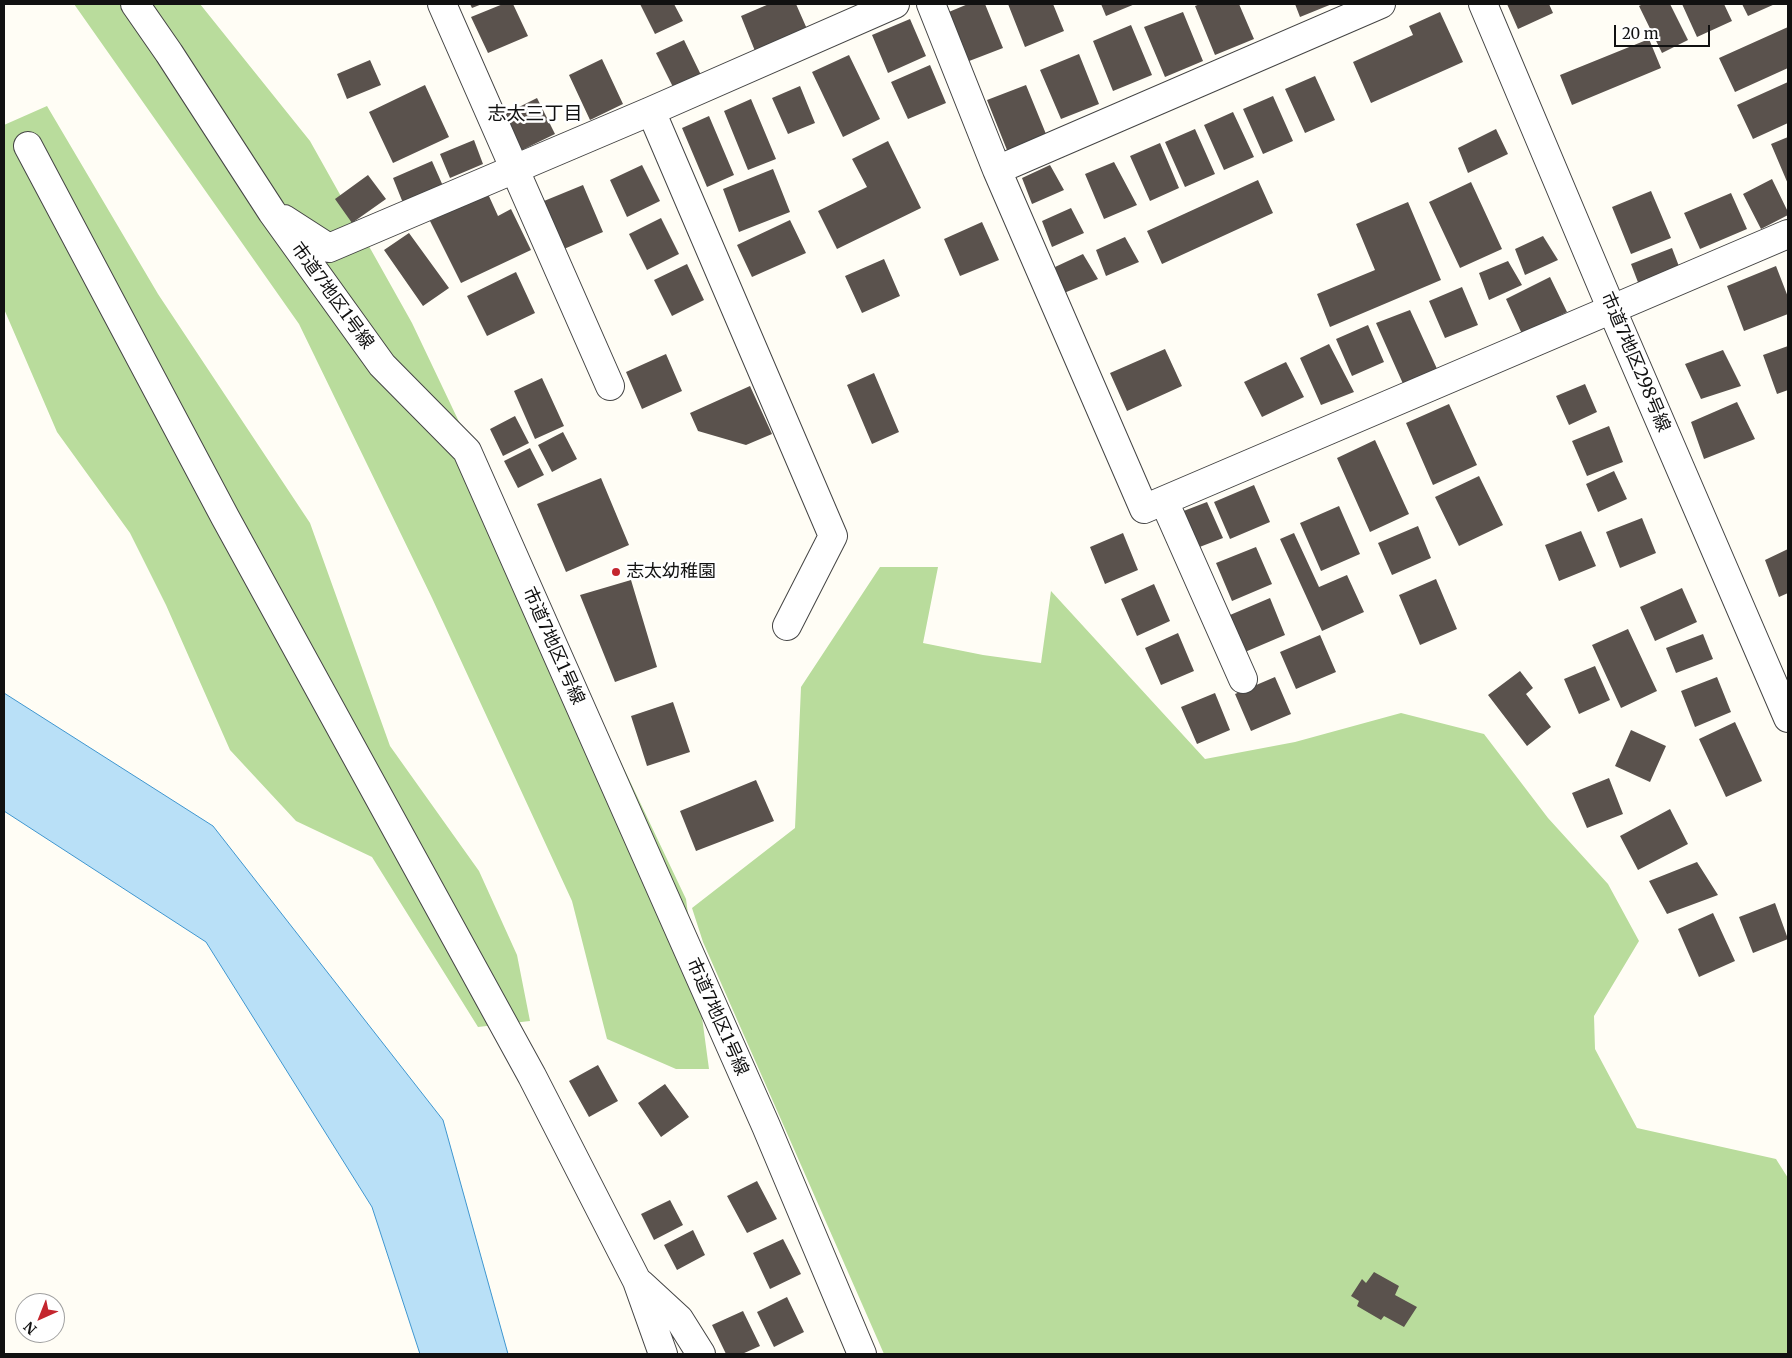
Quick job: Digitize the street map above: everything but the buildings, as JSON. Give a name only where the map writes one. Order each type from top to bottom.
[{"type":"street","name":"市道7地区1号線","points":[[135,4],[272,212],[382,365],[467,450],[766,1126],[862,1354]]},
{"type":"street","points":[[442,4],[610,386]]},
{"type":"street","points":[[272,212],[329,248],[651,111],[895,4]]},
{"type":"street","points":[[931,4],[996,170],[1144,510],[1788,234]]},
{"type":"street","points":[[996,170],[1381,4]]},
{"type":"street","name":"市道7地区298号線","points":[[1483,4],[1612,310],[1788,718]]},
{"type":"street","points":[[651,111],[833,536],[786,626]]},
{"type":"street","points":[[28,146],[225,517],[532,1076],[637,1281],[663,1354]]},
{"type":"street","points":[[1164,501],[1242,679]]},
{"type":"street","points":[[637,1281],[679,1319],[701,1354]]},
{"type":"green space","points":[[74,4],[200,4],[310,141],[412,323],[686,899],[709,1069],[676,1069],[607,1039],[572,901],[432,598],[299,324]]},
{"type":"green space","points":[[47,106],[158,294],[310,523],[390,746],[479,871],[517,955],[530,1021],[478,1027],[372,857],[296,821],[230,750],[166,605],[130,533],[57,432],[4,309],[4,125]]},
{"type":"green space","points":[[880,567],[938,567],[923,643],[983,655],[1041,663],[1051,591],[1205,759],[1295,742],[1401,713],[1484,734],[1548,818],[1608,884],[1639,941],[1594,1016],[1595,1049],[1637,1128],[1776,1159],[1788,1178],[1788,1354],[884,1354],[703,942],[692,908],[795,828],[801,687]]},
{"type":"water","points":[[4,693],[213,826],[443,1120],[508,1354],[420,1354],[372,1207],[206,942],[4,811]]},
{"type":"place","name":"志太幼稚園","points":[[616,572]]},
{"type":"district","name":"志太三丁目","points":[[535,115]]}]
